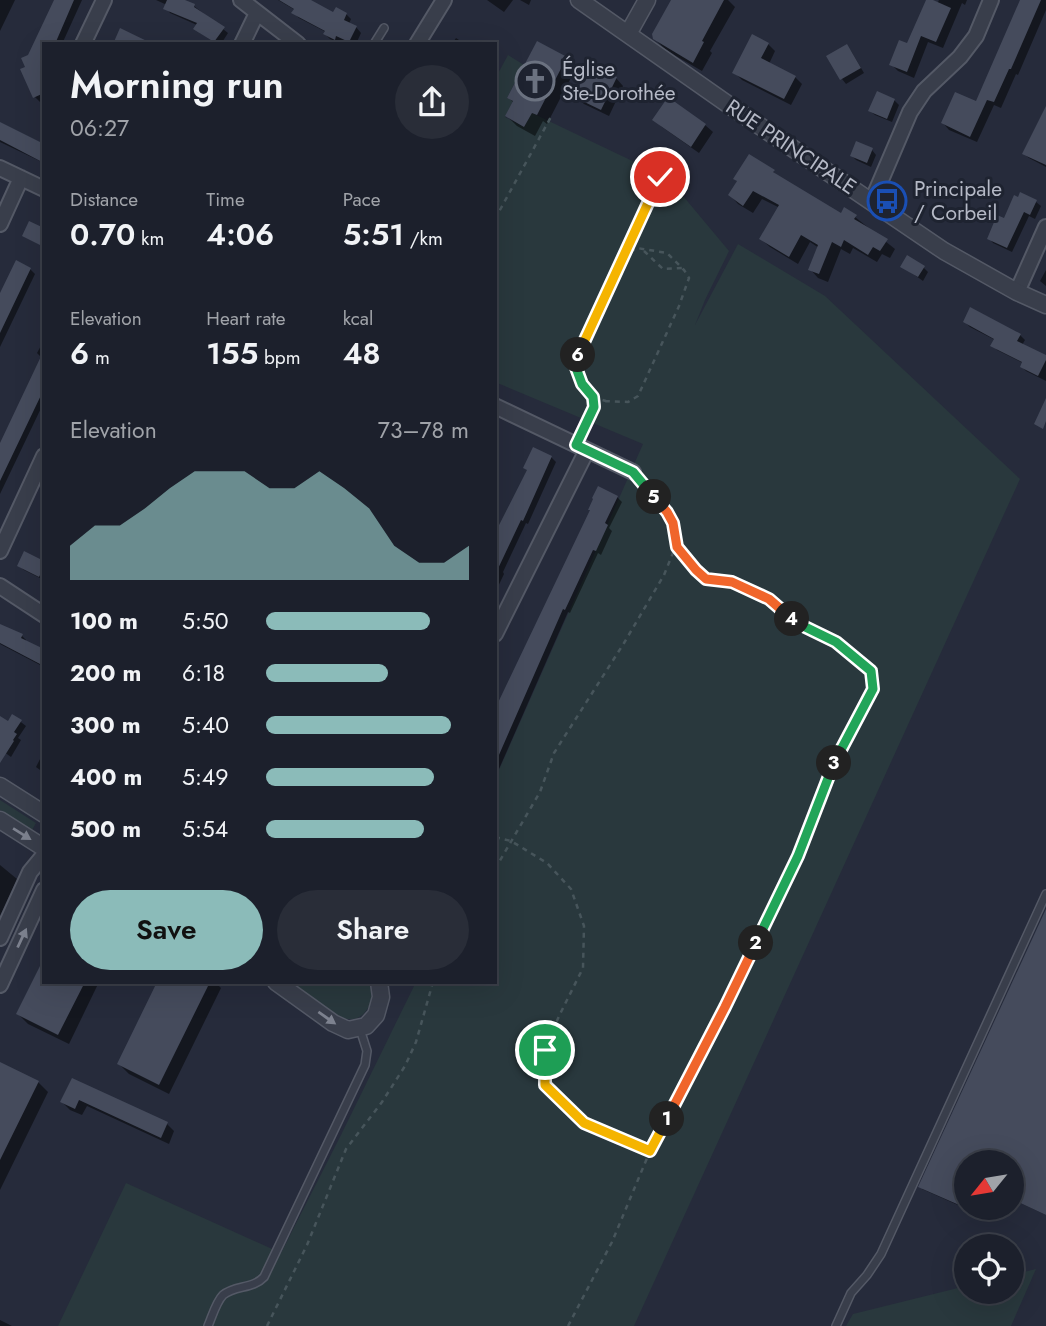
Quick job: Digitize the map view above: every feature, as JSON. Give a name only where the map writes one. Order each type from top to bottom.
[{"type":"street","points":[[84,42],[104,0]]},
{"type":"street","points":[[241,0],[295,42]]},
{"type":"street","points":[[418,42],[444,0]]},
{"type":"street","name":"RUE PRINCIPALE","points":[[579,0],[944,251],[1046,305]]},
{"type":"street","points":[[628,34],[647,0]]},
{"type":"street","points":[[872,201],[910,112],[923,91],[960,57],[976,36],[991,0]]},
{"type":"street","points":[[243,42],[257,13]]},
{"type":"street","points":[[0,168],[42,188]]},
{"type":"street","points":[[0,223],[21,178]]},
{"type":"street","points":[[1017,292],[1046,227]]},
{"type":"street","points":[[497,407],[633,472]]},
{"type":"street","points":[[497,630],[582,448]]},
{"type":"street","points":[[0,551],[42,460]]},
{"type":"street","points":[[0,586],[42,614]]},
{"type":"street","points":[[0,786],[42,813]]},
{"type":"street","points":[[0,820],[42,847]]},
{"type":"street","points":[[0,938],[30,872],[42,857]]},
{"type":"street","points":[[0,985],[42,894]]},
{"type":"street","points":[[279,984],[339,1027],[348,1030],[360,1028],[370,1022],[382,997],[380,984]]},
{"type":"lane","points":[[375,42],[384,28]]},
{"type":"lane","points":[[836,1326],[851,1293],[881,1254],[1046,894]]},
{"type":"lane","points":[[208,1326],[223,1296],[230,1291],[252,1286],[264,1277],[365,1065],[367,1051],[360,1028]]},
{"type":"path","points":[[497,215],[552,115]]},
{"type":"path","points":[[625,255],[637,248],[667,253],[689,278],[638,396],[628,402],[606,401],[593,397],[582,384],[575,365],[583,342],[660,177]]},
{"type":"path","points":[[642,250],[663,269],[682,268]]},
{"type":"path","points":[[582,448],[594,407],[593,397]]},
{"type":"path","points":[[594,407],[606,401]]},
{"type":"path","points":[[568,1326],[612,1242],[650,1151],[731,995],[798,856],[830,772],[873,689],[871,671],[836,642],[797,623],[769,599],[732,582],[706,579],[696,570],[677,547],[673,523],[667,512],[633,472]]},
{"type":"path","points":[[497,866],[540,792],[554,752],[664,575],[677,543]]},
{"type":"path","points":[[497,838],[511,841],[547,863],[571,889],[584,926],[583,968],[545,1050],[545,1085],[584,1123],[650,1151]]},
{"type":"path","points":[[267,1326],[307,1245],[346,1149],[382,1102],[405,1066],[416,1042],[432,984]]},
{"type":"shaded area","points":[[508,55],[524,65],[507,98],[513,101],[505,117],[524,127],[532,113],[668,178],[729,251],[695,325],[738,244],[825,296],[1020,479],[634,1326],[58,1326],[126,1183],[281,1253],[415,984],[497,984],[497,774],[643,444],[497,383],[497,75]]},
{"type":"shaded area","points":[[0,800],[36,823],[32,830],[0,810]]},
{"type":"shaded area","points":[[292,984],[369,984],[372,998],[362,1015],[349,1019],[336,1014]]},
{"type":"shaded area","points":[[1036,1269],[1024,1296],[1024,1272]]},
{"type":"shaded area","points":[[954,1289],[954,1304],[1021,1304],[1011,1326],[846,1326],[853,1314]]},
{"type":"building","points":[[54,0],[74,0],[56,42],[42,42],[42,94],[33,98],[20,69],[25,67],[21,58],[28,55]]},
{"type":"building","points":[[167,0],[185,0],[195,4],[194,7],[225,27],[214,42],[193,29],[197,23],[163,9]]},
{"type":"building","points":[[279,0],[311,0],[333,12],[336,7],[347,13],[344,20],[357,26],[349,42],[336,36],[335,40],[323,34],[325,31],[291,13],[294,9]]},
{"type":"building","points":[[671,0],[724,0],[693,63],[653,39],[652,34]]},
{"type":"building","points":[[926,0],[933,0],[951,8],[936,42],[921,36],[907,72],[889,65],[899,40],[907,43]]},
{"type":"building","points":[[1020,0],[1041,0],[994,102],[987,100],[970,137],[941,123],[955,92],[976,101]]},
{"type":"building","points":[[120,28],[149,42],[114,42]]},
{"type":"building","points":[[752,34],[769,43],[761,58],[796,76],[784,99],[732,73]]},
{"type":"building","name":"Église Ste-Dorothée","points":[[537,41],[567,57],[537,115],[532,113],[524,127],[505,116],[513,101],[507,98]]},
{"type":"building","points":[[847,44],[861,68],[840,80],[826,56]]},
{"type":"building","points":[[590,64],[617,77],[601,110],[574,97]]},
{"type":"building","points":[[877,91],[895,99],[887,119],[868,111]]},
{"type":"building","points":[[668,97],[706,124],[691,147],[652,120]]},
{"type":"building","points":[[1046,106],[1046,165],[1022,154]]},
{"type":"building","points":[[0,122],[42,143],[42,162],[0,140]]},
{"type":"building","points":[[856,141],[873,148],[867,163],[850,156]]},
{"type":"building","points":[[749,154],[775,170],[773,172],[841,213],[844,207],[857,215],[854,219],[888,239],[880,251],[873,247],[868,255],[844,240],[841,247],[832,242],[819,274],[808,270],[818,245],[801,235],[789,257],[759,239],[779,205],[753,191],[743,206],[728,195],[737,181],[733,179]]},
{"type":"building","points":[[1020,192],[1037,200],[1030,215],[1024,212],[1007,248],[987,239],[997,215],[1004,218],[1014,195],[1018,197]]},
{"type":"building","points":[[29,221],[42,227],[42,246],[22,236]]},
{"type":"building","points":[[907,255],[925,266],[918,277],[900,267]]},
{"type":"building","points":[[16,260],[31,268],[0,333],[0,293]]},
{"type":"building","points":[[970,307],[1021,334],[1017,341],[1046,355],[1038,376],[1020,367],[1022,362],[990,346],[994,339],[963,322]]},
{"type":"building","points":[[42,354],[42,393],[0,481],[0,443]]},
{"type":"building","points":[[1046,398],[1046,421],[1043,429],[1034,424]]},
{"type":"building","points":[[533,447],[552,456],[497,571],[497,529],[527,470],[523,468]]},
{"type":"building","points":[[598,486],[618,496],[605,523],[608,525],[565,610],[563,609],[497,759],[497,705],[590,510]]},
{"type":"building","points":[[24,551],[42,560],[39,577],[17,566]]},
{"type":"building","points":[[0,624],[23,634],[21,638],[42,648],[42,660],[40,664],[0,643]]},
{"type":"building","points":[[12,714],[22,720],[14,732],[17,734],[14,741],[0,763],[0,716],[8,721]]},
{"type":"building","points":[[1046,909],[1046,1215],[1024,1205],[1024,1150],[954,1150],[954,1203],[918,1187]]},
{"type":"building","points":[[42,962],[42,984],[84,984],[58,1035],[16,1014]]},
{"type":"building","points":[[156,984],[209,984],[159,1085],[117,1064]]},
{"type":"building","points":[[0,1062],[39,1081],[0,1160]]},
{"type":"building","points":[[72,1078],[168,1122],[161,1138],[79,1100],[75,1109],[60,1102]]},
{"type":"place","name":"Église Ste-Dorothée","points":[[535,81]]},
{"type":"place","name":"Principale / Corbeil","points":[[887,201]]},
{"type":"route","points":[[545,1050],[545,1085],[584,1123],[650,1151],[725,1007],[798,856],[830,772],[873,689],[871,671],[836,642],[797,623],[769,599],[732,582],[706,579],[677,547],[673,523],[667,512],[633,472],[576,445],[594,407],[593,397],[582,384],[575,365],[583,342],[660,177]]}]
